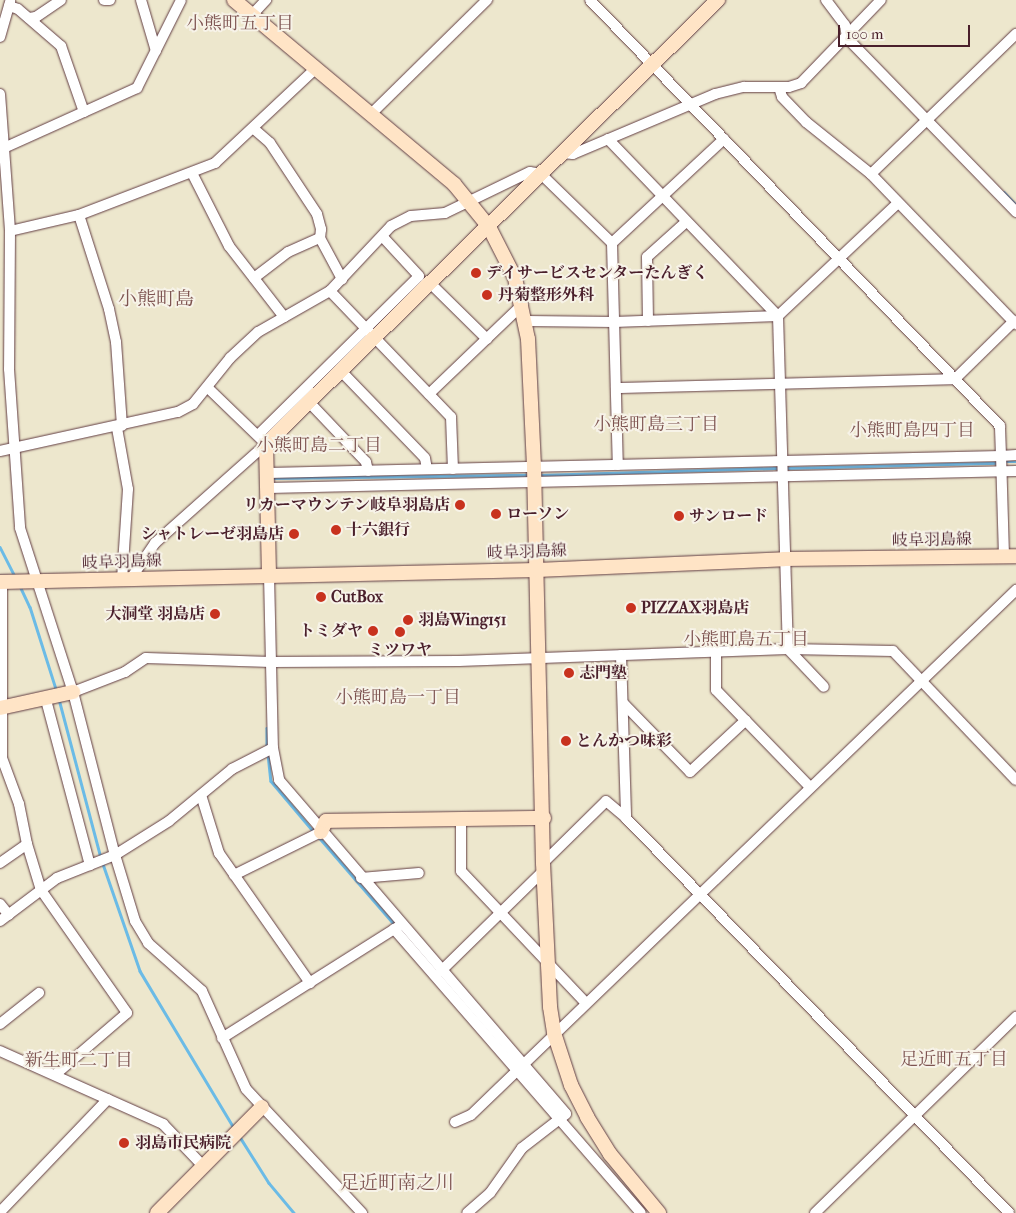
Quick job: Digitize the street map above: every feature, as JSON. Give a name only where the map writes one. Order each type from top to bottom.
[{"type":"street","points":[[29,18],[36,17],[60,0]]},
{"type":"street","points":[[104,0],[110,0]]},
{"type":"street","points":[[141,0],[156,51]]},
{"type":"street","points":[[4,148],[137,88],[181,0]]},
{"type":"street","points":[[234,0],[429,161],[470,203],[489,227],[515,278],[526,321],[535,482],[546,960],[554,1033],[571,1085],[587,1117],[610,1154],[660,1213]]},
{"type":"street","points":[[252,15],[266,0]]},
{"type":"street","points":[[371,114],[487,0]]},
{"type":"street","points":[[590,0],[1000,426],[1010,556]]},
{"type":"street","points":[[126,580],[155,543],[369,333],[425,281],[489,227],[718,0]]},
{"type":"street","points":[[826,0],[845,25],[847,38],[1016,212]]},
{"type":"street","points":[[562,153],[573,154],[715,94],[744,87],[779,87],[800,83],[847,38],[881,0]]},
{"type":"street","points":[[0,37],[10,3],[61,46],[84,112]]},
{"type":"street","points":[[871,174],[1016,34]]},
{"type":"street","points":[[10,231],[79,215],[192,174],[215,163],[254,129],[316,68]]},
{"type":"street","points":[[616,388],[955,379],[1015,323],[871,174],[806,122],[782,97],[779,87]]},
{"type":"street","points":[[0,94],[10,231],[5,284],[13,448],[20,528],[70,693],[112,857],[135,920],[148,943],[202,991],[246,1089],[362,1213]]},
{"type":"street","points":[[254,129],[270,143],[317,214],[321,228],[320,238],[342,279]]},
{"type":"street","points":[[608,139],[778,316],[784,461],[784,560],[788,649],[824,687]]},
{"type":"street","points":[[612,243],[724,139]]},
{"type":"street","points":[[0,451],[120,427],[178,412],[193,404],[245,343],[284,317],[330,291],[391,226],[411,216],[445,213],[470,203],[530,172],[542,174],[612,243],[618,465]]},
{"type":"street","points":[[192,174],[228,246],[284,317]]},
{"type":"street","points":[[526,321],[614,322],[778,316],[840,260],[898,203]]},
{"type":"street","points":[[79,215],[115,334],[120,427],[128,489],[126,580]]},
{"type":"street","points":[[648,321],[647,257],[686,222]]},
{"type":"street","points":[[382,236],[425,281],[487,339]]},
{"type":"street","points":[[254,278],[288,252],[320,238]]},
{"type":"street","points":[[330,291],[451,417],[453,469]]},
{"type":"street","points":[[429,394],[523,304]]},
{"type":"street","points":[[262,440],[308,401],[317,384],[340,370],[369,333]]},
{"type":"street","points":[[340,370],[425,458],[427,469]]},
{"type":"street","points":[[208,388],[262,440],[268,473],[273,748],[279,780],[321,832],[362,878],[398,927],[520,1067]]},
{"type":"street","points":[[308,401],[366,462],[368,471]]},
{"type":"street","points":[[268,473],[1016,455]]},
{"type":"street","points":[[269,488],[1016,470]]},
{"type":"street","name":"岐阜羽島線","points":[[3,582],[537,570],[784,560],[1010,556]]},
{"type":"street","points":[[3,582],[2,758],[19,804],[27,844],[41,890],[127,1013],[56,1074]]},
{"type":"street","points":[[456,1122],[471,1114],[919,680],[1016,590]]},
{"type":"street","points":[[2,708],[70,693],[125,672],[146,658],[271,662],[540,658],[788,649],[893,651],[1016,780]]},
{"type":"street","points":[[716,652],[716,690],[810,786]]},
{"type":"street","points":[[621,655],[626,818]]},
{"type":"street","points":[[49,699],[92,864]]},
{"type":"street","points":[[623,703],[690,772],[746,720]]},
{"type":"street","points":[[0,904],[4,918],[57,878],[112,857],[169,821],[232,769],[273,748]]},
{"type":"street","points":[[201,795],[219,853],[310,983]]},
{"type":"street","points":[[441,971],[501,913],[606,801],[626,818],[1009,1213]]},
{"type":"street","points":[[461,818],[462,871],[585,1002]]},
{"type":"street","points":[[234,875],[321,832],[326,821],[544,818]]},
{"type":"street","points":[[0,863],[27,844]]},
{"type":"street","points":[[362,878],[418,873]]},
{"type":"street","points":[[222,1038],[398,927]]},
{"type":"street","points":[[398,927],[441,971],[560,1119],[641,1213]]},
{"type":"street","points":[[0,1024],[39,993]]},
{"type":"street","points":[[815,1213],[1016,1017]]},
{"type":"street","points":[[2,1054],[56,1074],[163,1124],[203,1166]]},
{"type":"street","points":[[0,1212],[108,1099]]},
{"type":"street","points":[[157,1213],[262,1107]]},
{"type":"street","points":[[467,1213],[490,1193],[522,1148],[560,1119]]},
{"type":"waterway","points":[[1004,192],[1016,205]]},
{"type":"waterway","points":[[288,412],[320,381]]},
{"type":"waterway","points":[[1003,462],[1016,462]]},
{"type":"waterway","points":[[786,468],[998,463]]},
{"type":"waterway","points":[[539,475],[781,468]]},
{"type":"waterway","points":[[272,478],[531,475]]},
{"type":"waterway","points":[[0,547],[15,577]]},
{"type":"waterway","points":[[20,586],[30,607],[57,692]]},
{"type":"waterway","points":[[59,699],[101,858]]},
{"type":"waterway","points":[[267,728],[267,749]]},
{"type":"waterway","points":[[268,754],[271,781],[314,832]]},
{"type":"waterway","points":[[318,836],[394,924]]},
{"type":"waterway","points":[[103,864],[140,971],[234,1128]]},
{"type":"waterway","points":[[240,1137],[269,1183],[294,1213]]},
{"type":"place","name":"デイサービスセンターたんぎく","points":[[476,273]]},
{"type":"place","name":"丹菊整形外科","points":[[487,295]]},
{"type":"place","name":"リカーマウンテン岐阜羽島店","points":[[460,505]]},
{"type":"place","name":"ローソン","points":[[496,514]]},
{"type":"place","name":"サンロード","points":[[679,516]]},
{"type":"place","name":"十六銀行","points":[[336,530]]},
{"type":"place","name":"シャトレーゼ羽島店","points":[[294,534]]},
{"type":"place","name":"CutBox","points":[[321,597]]},
{"type":"place","name":"PIZZAX羽島店","points":[[631,608]]},
{"type":"place","name":"大洞堂 羽島店","points":[[215,614]]},
{"type":"place","name":"羽島Wing151","points":[[408,620]]},
{"type":"place","name":"トミダヤ","points":[[373,631]]},
{"type":"place","name":"ミツワヤ","points":[[400,632]]},
{"type":"place","name":"志門塾","points":[[569,673]]},
{"type":"place","name":"とんかつ味彩","points":[[566,741]]},
{"type":"place","name":"羽島市民病院","points":[[124,1143]]},
{"type":"district","name":"小熊町五丁目","points":[[240,24]]},
{"type":"district","name":"小熊町島","points":[[156,300]]},
{"type":"district","name":"小熊町島三丁目","points":[[656,425]]},
{"type":"district","name":"小熊町島四丁目","points":[[912,431]]},
{"type":"district","name":"小熊町島二丁目","points":[[319,446]]},
{"type":"district","name":"小熊町島五丁目","points":[[746,640]]},
{"type":"district","name":"小熊町島一丁目","points":[[398,698]]},
{"type":"district","name":"足近町五丁目","points":[[954,1060]]},
{"type":"district","name":"新生町二丁目","points":[[79,1061]]},
{"type":"district","name":"足近町南之川","points":[[397,1184]]}]
